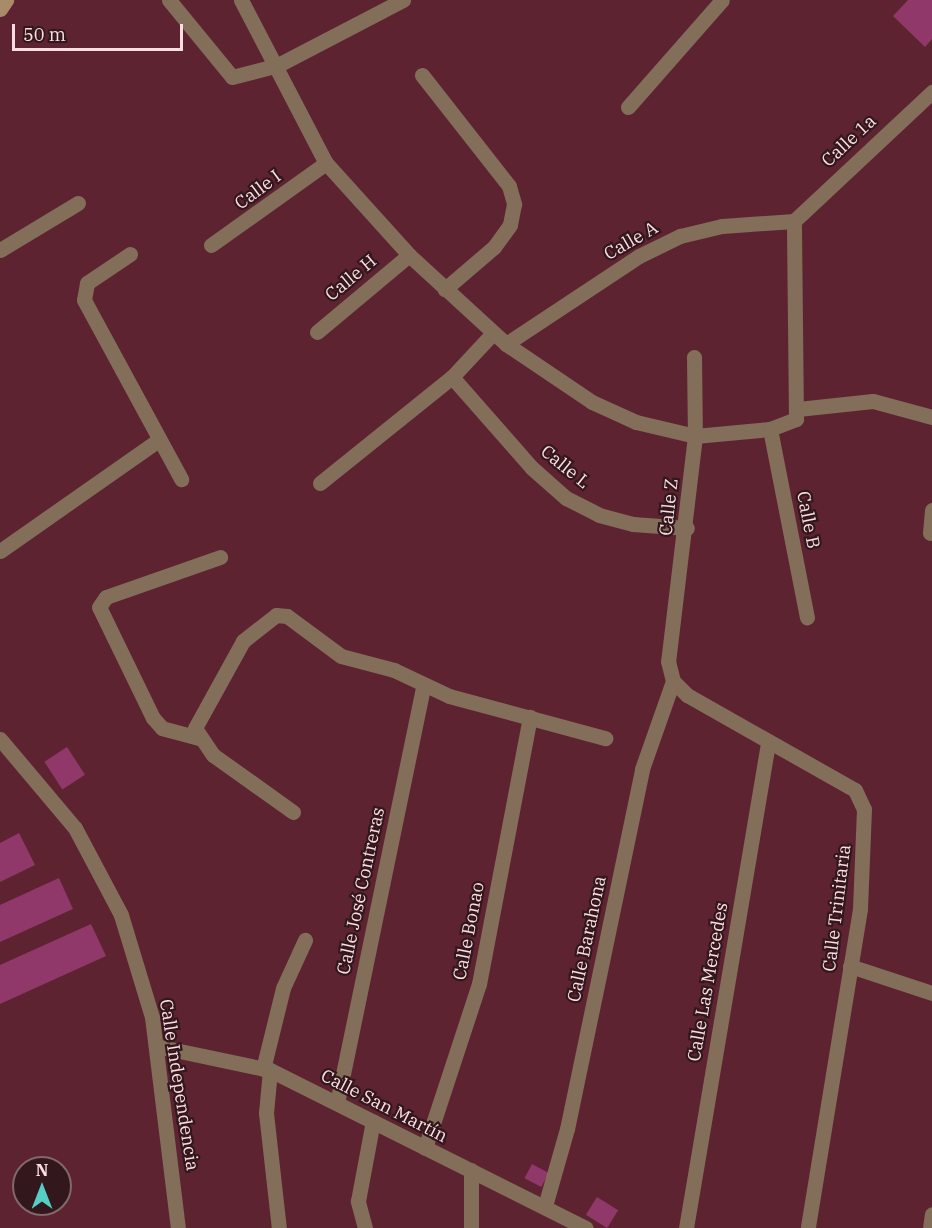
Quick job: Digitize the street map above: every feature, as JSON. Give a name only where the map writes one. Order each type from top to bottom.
[{"type":"main road","points":[[0,9],[6,0]]},
{"type":"street","points":[[169,0],[210,47],[226,74],[246,76],[278,65],[396,2]]},
{"type":"street","points":[[241,0],[278,65],[326,163],[410,255],[506,344],[592,402],[636,422],[695,436],[770,429],[796,419],[798,409],[794,221]]},
{"type":"street","points":[[628,107],[722,0]]},
{"type":"street","points":[[422,75],[509,186],[514,204],[510,225],[494,247],[445,289]]},
{"type":"street","name":"Calle 1a","points":[[794,221],[932,92]]},
{"type":"street","name":"Calle I","points":[[211,245],[326,163]]},
{"type":"street","points":[[0,250],[78,203]]},
{"type":"street","name":"Calle A","points":[[506,344],[639,256],[680,236],[722,226],[794,221]]},
{"type":"street","points":[[130,254],[87,283],[84,300],[157,441],[182,479]]},
{"type":"street","name":"Calle H","points":[[317,332],[410,255]]},
{"type":"street","points":[[320,483],[452,376],[493,333]]},
{"type":"street","name":"Calle Z","points":[[673,681],[668,661],[687,528],[695,436],[694,357]]},
{"type":"street","name":"Calle L","points":[[452,376],[532,468],[566,498],[622,521],[687,528]]},
{"type":"street","points":[[798,409],[873,401],[932,417]]},
{"type":"street","name":"Calle B","points":[[770,429],[807,617]]},
{"type":"street","points":[[0,551],[157,441]]},
{"type":"street","points":[[930,533],[932,510]]},
{"type":"street","points":[[198,738],[162,728],[153,718],[99,607],[106,597],[220,557]]},
{"type":"street","points":[[293,812],[213,755],[198,738],[195,722],[243,641],[276,615],[287,616],[341,656],[394,669],[423,686],[605,738]]},
{"type":"street","name":"Calle Trinitaria","points":[[673,681],[687,695],[855,790],[862,799],[864,858],[850,966],[808,1228]]},
{"type":"street","name":"Calle Barahona","points":[[545,1206],[567,1129],[642,769],[673,681]]},
{"type":"street","name":"Calle José Contreras","points":[[337,1103],[423,686]]},
{"type":"street","name":"Calle Bonao","points":[[425,1148],[479,984],[530,717]]},
{"type":"street","name":"Calle Independencia","points":[[0,739],[75,828],[121,915],[152,1017],[178,1228]]},
{"type":"street","name":"Calle Las Mercedes","points":[[686,1228],[768,742]]},
{"type":"street","points":[[279,1228],[266,1113],[266,1070],[283,988],[305,940]]},
{"type":"street","points":[[850,966],[932,993]]},
{"type":"street","name":"Calle San Martín","points":[[156,1046],[266,1070],[373,1120],[586,1228]]},
{"type":"street","points":[[365,1228],[358,1201],[373,1120]]},
{"type":"street","points":[[471,1170],[471,1228]]},
{"type":"street","points":[[930,1228],[932,1214]]},
{"type":"building","points":[[908,0],[932,0],[932,39],[925,47],[893,16]]},
{"type":"building","points":[[67,747],[85,775],[62,789],[44,762]]},
{"type":"building","points":[[19,833],[35,865],[0,882],[0,843]]},
{"type":"building","points":[[59,878],[73,909],[0,942],[0,905]]},
{"type":"building","points":[[91,924],[106,956],[0,1004],[0,965]]},
{"type":"building","points":[[532,1164],[549,1173],[541,1187],[524,1178]]},
{"type":"building","points":[[597,1197],[618,1210],[607,1228],[586,1215]]}]
